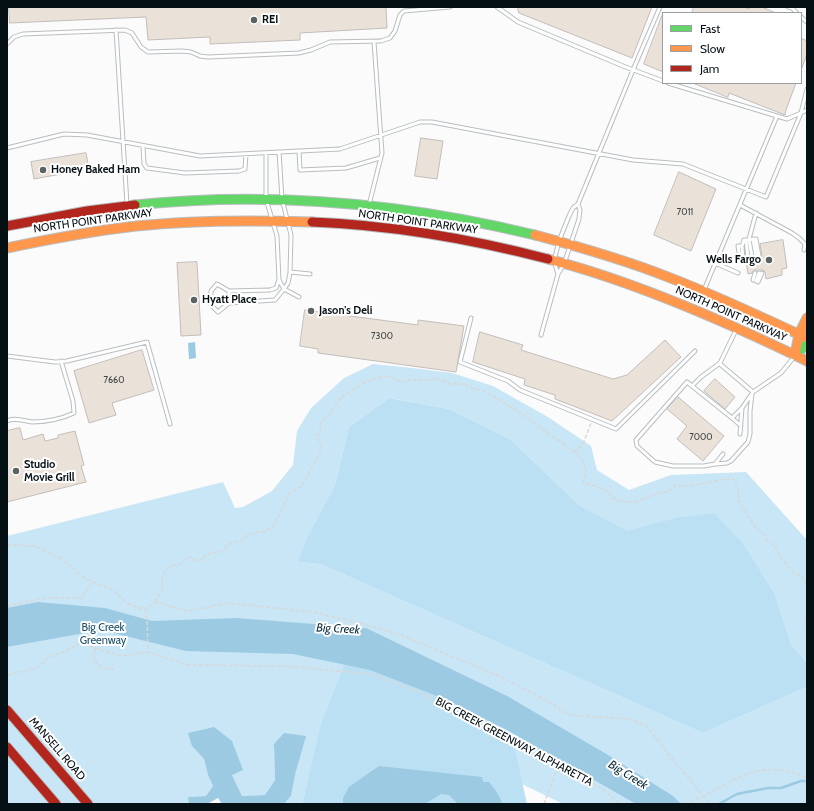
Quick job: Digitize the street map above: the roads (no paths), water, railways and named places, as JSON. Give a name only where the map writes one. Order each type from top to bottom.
[{"type":"street","name":"NORTH POINT PARKWAY","points":[[7,226],[69,214],[127,206],[185,201],[266,199],[370,205],[430,213],[531,233],[571,244],[648,269],[803,336]]},
{"type":"street","name":"NORTH POINT PARKWAY","points":[[7,248],[72,235],[152,224],[215,220],[287,220],[367,226],[434,234],[554,261],[641,289],[807,361]]},
{"type":"street","points":[[795,355],[803,336],[807,318]]},
{"type":"street","points":[[795,355],[807,344]]},
{"type":"street","name":"MANSELL ROAD","points":[[7,710],[88,804]]},
{"type":"street","points":[[7,747],[56,804]]},
{"type":"lane","points":[[7,44],[14,37],[23,34],[125,30],[132,34],[141,47],[148,52],[191,52],[200,56],[208,57],[299,53],[330,42],[381,42],[390,38],[395,31],[400,15],[404,11],[450,7]]},
{"type":"lane","points":[[496,7],[518,22],[662,82]]},
{"type":"lane","points":[[558,274],[554,261],[560,241],[573,208],[578,204],[632,70],[660,7]]},
{"type":"lane","points":[[116,30],[127,206]]},
{"type":"lane","points":[[370,205],[382,153],[374,42]]},
{"type":"lane","points":[[671,84],[787,119],[807,110]]},
{"type":"lane","points":[[7,148],[64,134],[86,135],[200,156],[340,149],[420,122],[432,122],[633,160],[683,164],[766,197],[801,113],[807,89]]},
{"type":"lane","points":[[801,113],[807,114]]},
{"type":"lane","points":[[704,292],[777,116]]},
{"type":"lane","points":[[143,146],[144,164],[147,168],[185,173],[239,171],[245,169],[246,154]]},
{"type":"lane","points":[[299,151],[300,170],[346,168],[380,158]]},
{"type":"lane","points":[[266,152],[266,199],[277,236],[279,280],[276,288],[270,290],[229,291],[217,284],[211,291],[211,305],[218,312],[229,303],[275,300],[288,283],[290,272],[291,235],[282,200],[280,152]]},
{"type":"lane","points":[[542,335],[558,274],[564,264],[571,244],[580,210],[578,204]]},
{"type":"lane","points":[[740,205],[799,238],[806,244],[804,250]]},
{"type":"lane","points":[[748,258],[756,213]]},
{"type":"lane","points":[[742,259],[740,246],[751,239]]},
{"type":"lane","points":[[751,239],[756,257],[751,239]]},
{"type":"lane","points":[[716,263],[739,272]]},
{"type":"lane","points":[[290,272],[310,274]]},
{"type":"lane","points":[[759,273],[760,278],[756,281],[759,273]]},
{"type":"lane","points":[[279,280],[284,289],[298,297]]},
{"type":"lane","points":[[229,291],[229,303]]},
{"type":"lane","points":[[470,318],[460,362],[508,381],[520,390],[616,429],[695,351]]},
{"type":"lane","points":[[692,386],[701,377],[720,364],[736,329]]},
{"type":"lane","points":[[7,356],[67,361],[147,342],[170,424]]},
{"type":"lane","points":[[732,418],[742,408],[753,392],[781,373],[795,355]]},
{"type":"lane","points":[[7,421],[10,419],[33,422],[62,418],[74,413],[61,361]]},
{"type":"lane","points":[[720,364],[753,392]]},
{"type":"lane","points":[[741,426],[687,382],[636,440],[637,446],[656,462],[672,466],[704,466],[727,463],[731,461],[748,442],[753,392]]},
{"type":"lane","points":[[740,434],[742,408]]},
{"type":"lane","points":[[715,464],[723,454]]},
{"type":"water","points":[[195,342],[196,358],[189,359],[188,343]]},
{"type":"water","name":"Big Creek","points":[[38,602],[105,608],[152,621],[236,618],[366,628],[507,696],[608,755],[673,796],[681,804],[636,804],[509,731],[447,700],[370,670],[293,654],[186,651],[101,630],[7,647],[7,608]]},
{"type":"water","points":[[214,727],[232,741],[243,770],[232,775],[242,796],[265,795],[275,780],[274,744],[284,733],[306,736],[296,771],[291,796],[284,804],[222,804],[218,798],[207,804],[189,804],[188,797],[206,796],[213,786],[208,775],[204,759],[192,746],[188,733]]},
{"type":"water","points":[[379,766],[482,777],[483,782],[489,782],[495,790],[502,804],[458,804],[449,795],[441,794],[425,804],[343,804],[343,798],[349,787]]},
{"type":"waterway","points":[[719,804],[737,794],[768,788],[781,788],[801,781],[807,781]]},
{"type":"place","name":"REI","points":[[254,20]]},
{"type":"place","name":"Honey Baked Ham","points":[[43,170]]},
{"type":"place","name":"Wells Fargo","points":[[769,260]]},
{"type":"place","name":"Hyatt Place","points":[[194,300]]},
{"type":"place","name":"Jason's Deli","points":[[311,311]]},
{"type":"place","name":"Studio Movie Grill","points":[[16,471]]},
{"type":"park label","name":"Big Creek Greenway","points":[[103,634]]}]
